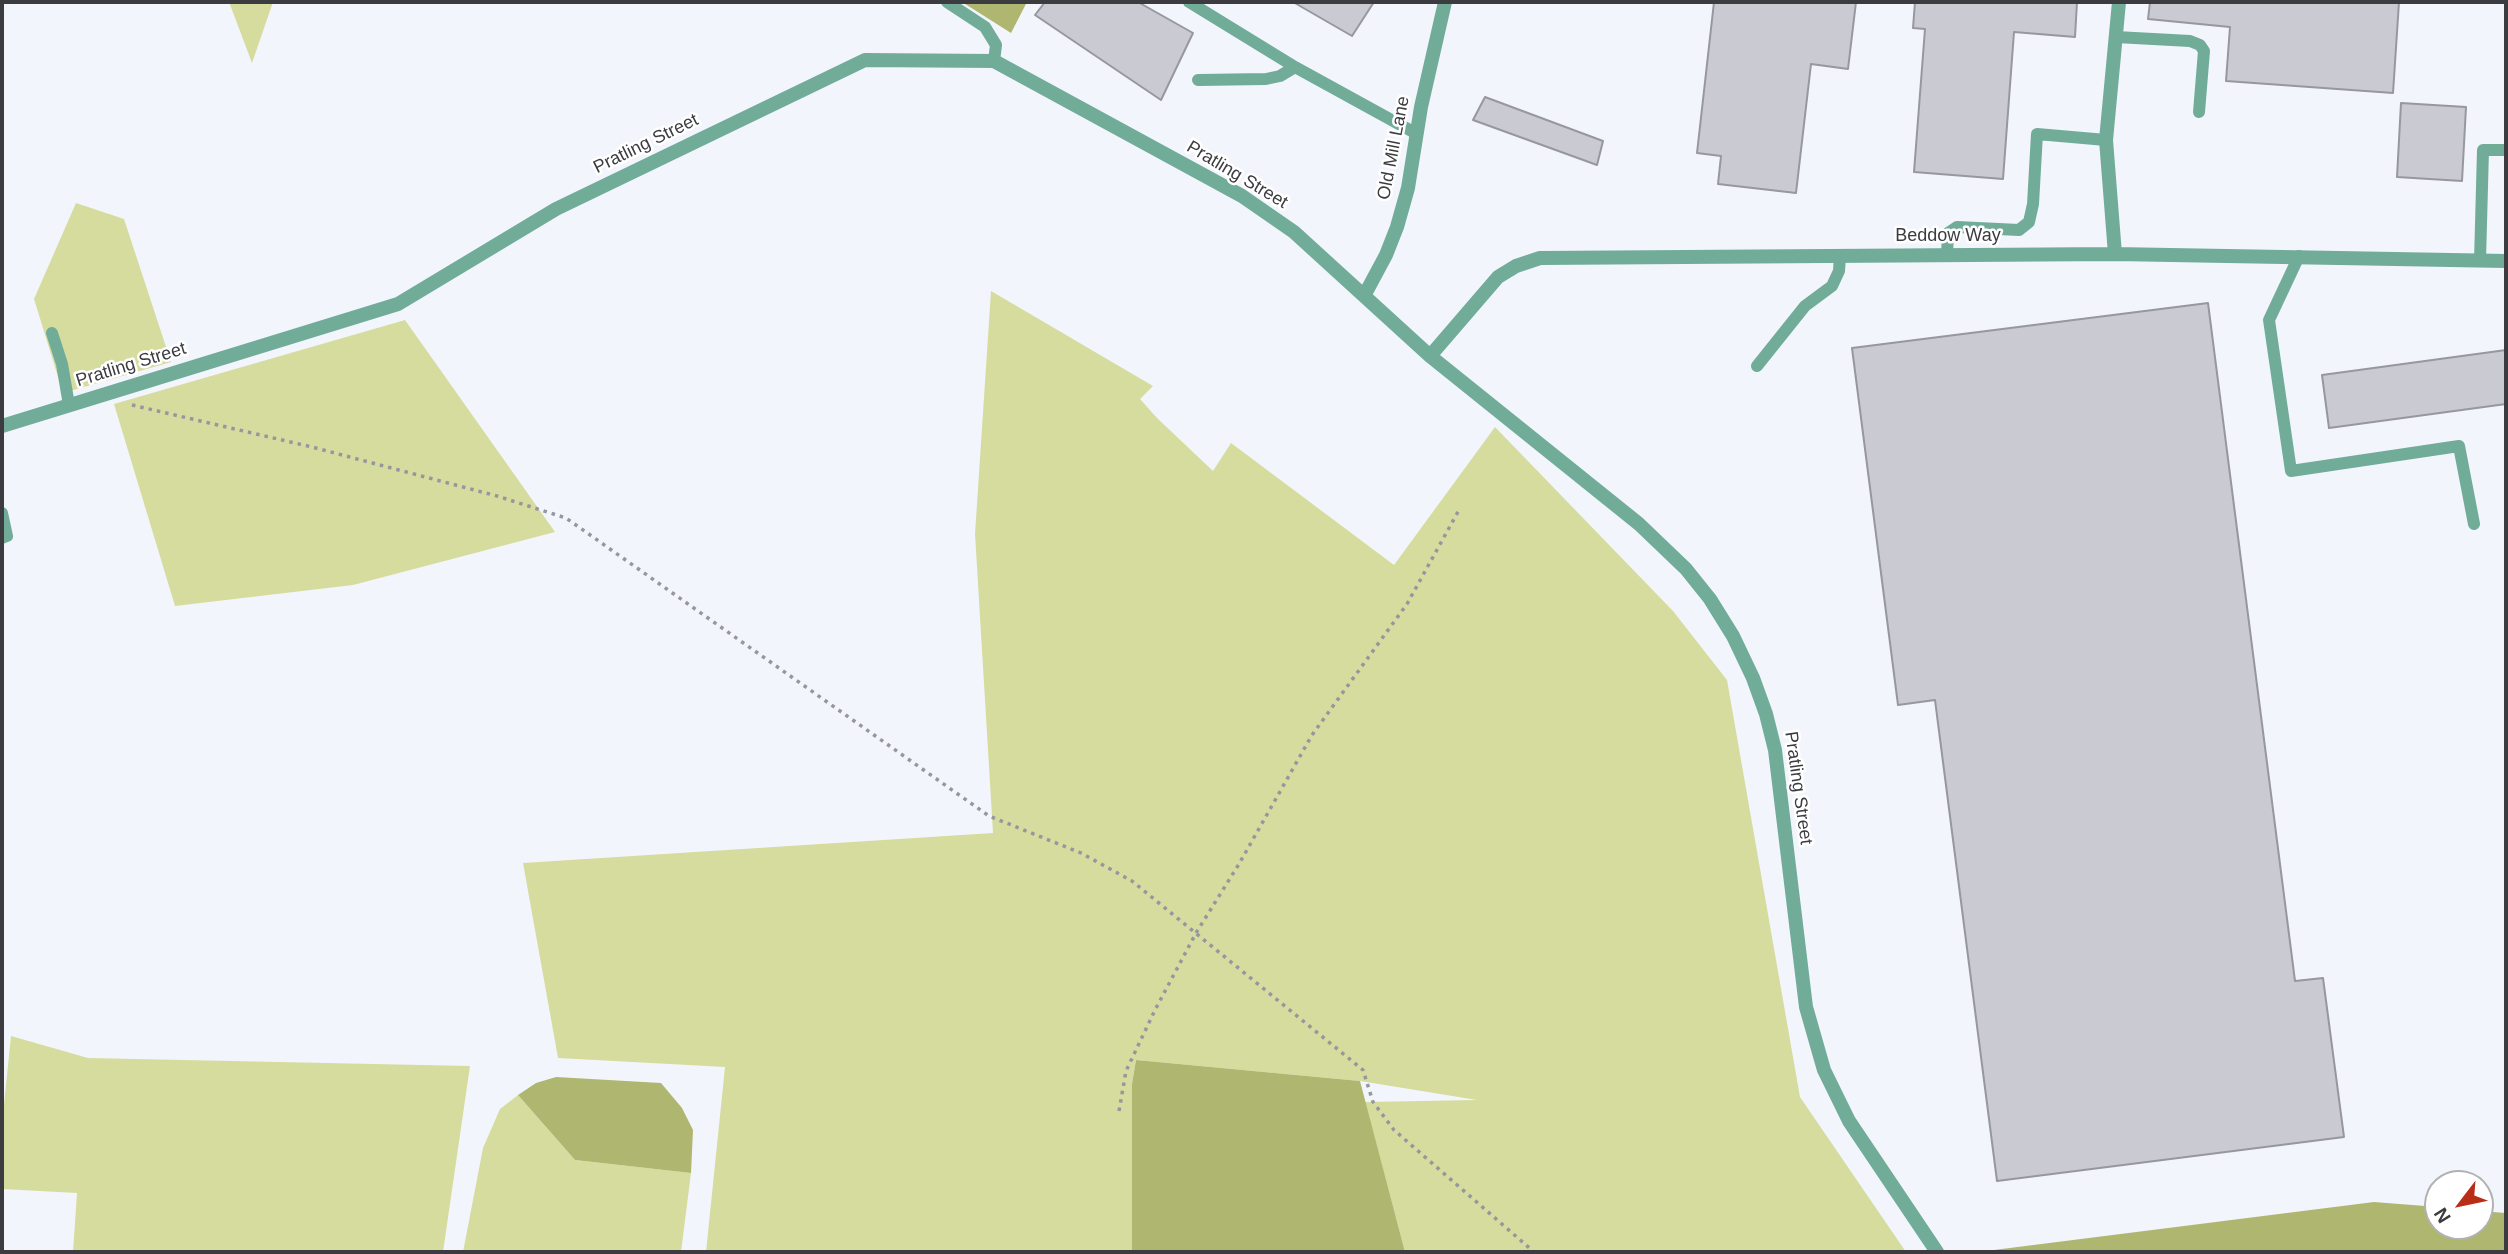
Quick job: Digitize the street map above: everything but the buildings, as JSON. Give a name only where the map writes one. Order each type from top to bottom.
[{"type":"street","name":"Old Mill Lane","points":[[1364,296],[1386,255],[1408,188],[1445,2]]},
{"type":"street","points":[[2115,254],[2106,140],[2119,2]]},
{"type":"street","name":"Pratling Street","points":[[2,426],[398,304],[556,209],[865,60],[994,61],[1242,196],[1294,232],[1430,356],[1664,546],[1710,599],[1733,636],[1766,715],[1775,750],[1805,1007],[1824,1070],[1849,1121],[1937,1252]]},
{"type":"street","name":"Beddow Way","points":[[1430,356],[1498,277],[1516,266],[1540,258],[2115,254],[2506,261]]},
{"type":"lane","points":[[947,2],[985,27],[996,45],[994,61]]},
{"type":"lane","points":[[1189,2],[1295,67],[1417,134]]},
{"type":"lane","points":[[2116,37],[2190,41],[2200,45],[2204,51],[2199,112]]},
{"type":"lane","points":[[1198,80],[1266,79],[1280,76],[1295,67]]},
{"type":"lane","points":[[1947,255],[1948,233],[1957,228],[2019,230],[2029,222],[2033,204],[2036,134],[2106,140]]},
{"type":"lane","points":[[2480,261],[2483,150],[2506,150]]},
{"type":"lane","points":[[1757,366],[1805,306],[1832,286],[1839,271],[1840,256]]},
{"type":"lane","points":[[2299,256],[2269,320],[2291,471],[2459,446],[2474,524]]},
{"type":"lane","points":[[52,333],[62,364],[69,405]]},
{"type":"lane","points":[[2,513],[7,536],[2,538]]},
{"type":"path","points":[[127,403],[312,447],[497,496],[566,518],[989,816],[1081,853],[1132,881],[1363,1070],[1373,1102],[1394,1130],[1534,1252]]},
{"type":"path","points":[[1119,1111],[1126,1071],[1196,933],[1239,864],[1312,735],[1407,604],[1460,510]]},
{"type":"green space","points":[[229,2],[273,2],[252,63]]},
{"type":"green space","points":[[962,2],[1027,2],[1011,33]]},
{"type":"green space","points":[[76,203],[124,219],[171,362],[63,393],[34,299]]},
{"type":"green space","points":[[991,291],[1153,386],[1140,399],[1213,471],[1231,443],[1394,565],[1495,427],[1673,611],[1727,680],[1800,1097],[1906,1252],[1405,1252],[1365,1102],[1477,1100],[1360,1081],[1136,1060],[1132,1084],[1132,1252],[706,1252],[725,1067],[558,1058],[523,863],[993,833],[975,534]]},
{"type":"green space","points":[[405,320],[555,532],[353,585],[175,606],[114,404]]},
{"type":"green space","points":[[11,1036],[88,1058],[470,1066],[443,1252],[73,1252],[77,1193],[2,1189],[2,1124]]},
{"type":"green space","points":[[1136,1060],[1360,1081],[1405,1252],[1132,1252],[1132,1084]]},
{"type":"green space","points":[[556,1077],[661,1083],[682,1108],[693,1130],[691,1173],[575,1160],[518,1095],[536,1083]]},
{"type":"green space","points":[[518,1095],[575,1160],[691,1173],[681,1252],[463,1252],[483,1148],[500,1109]]},
{"type":"green space","points":[[2374,1202],[2424,1206],[2424,1240],[2494,1240],[2494,1212],[2506,1213],[2506,1252],[1978,1252]]}]
